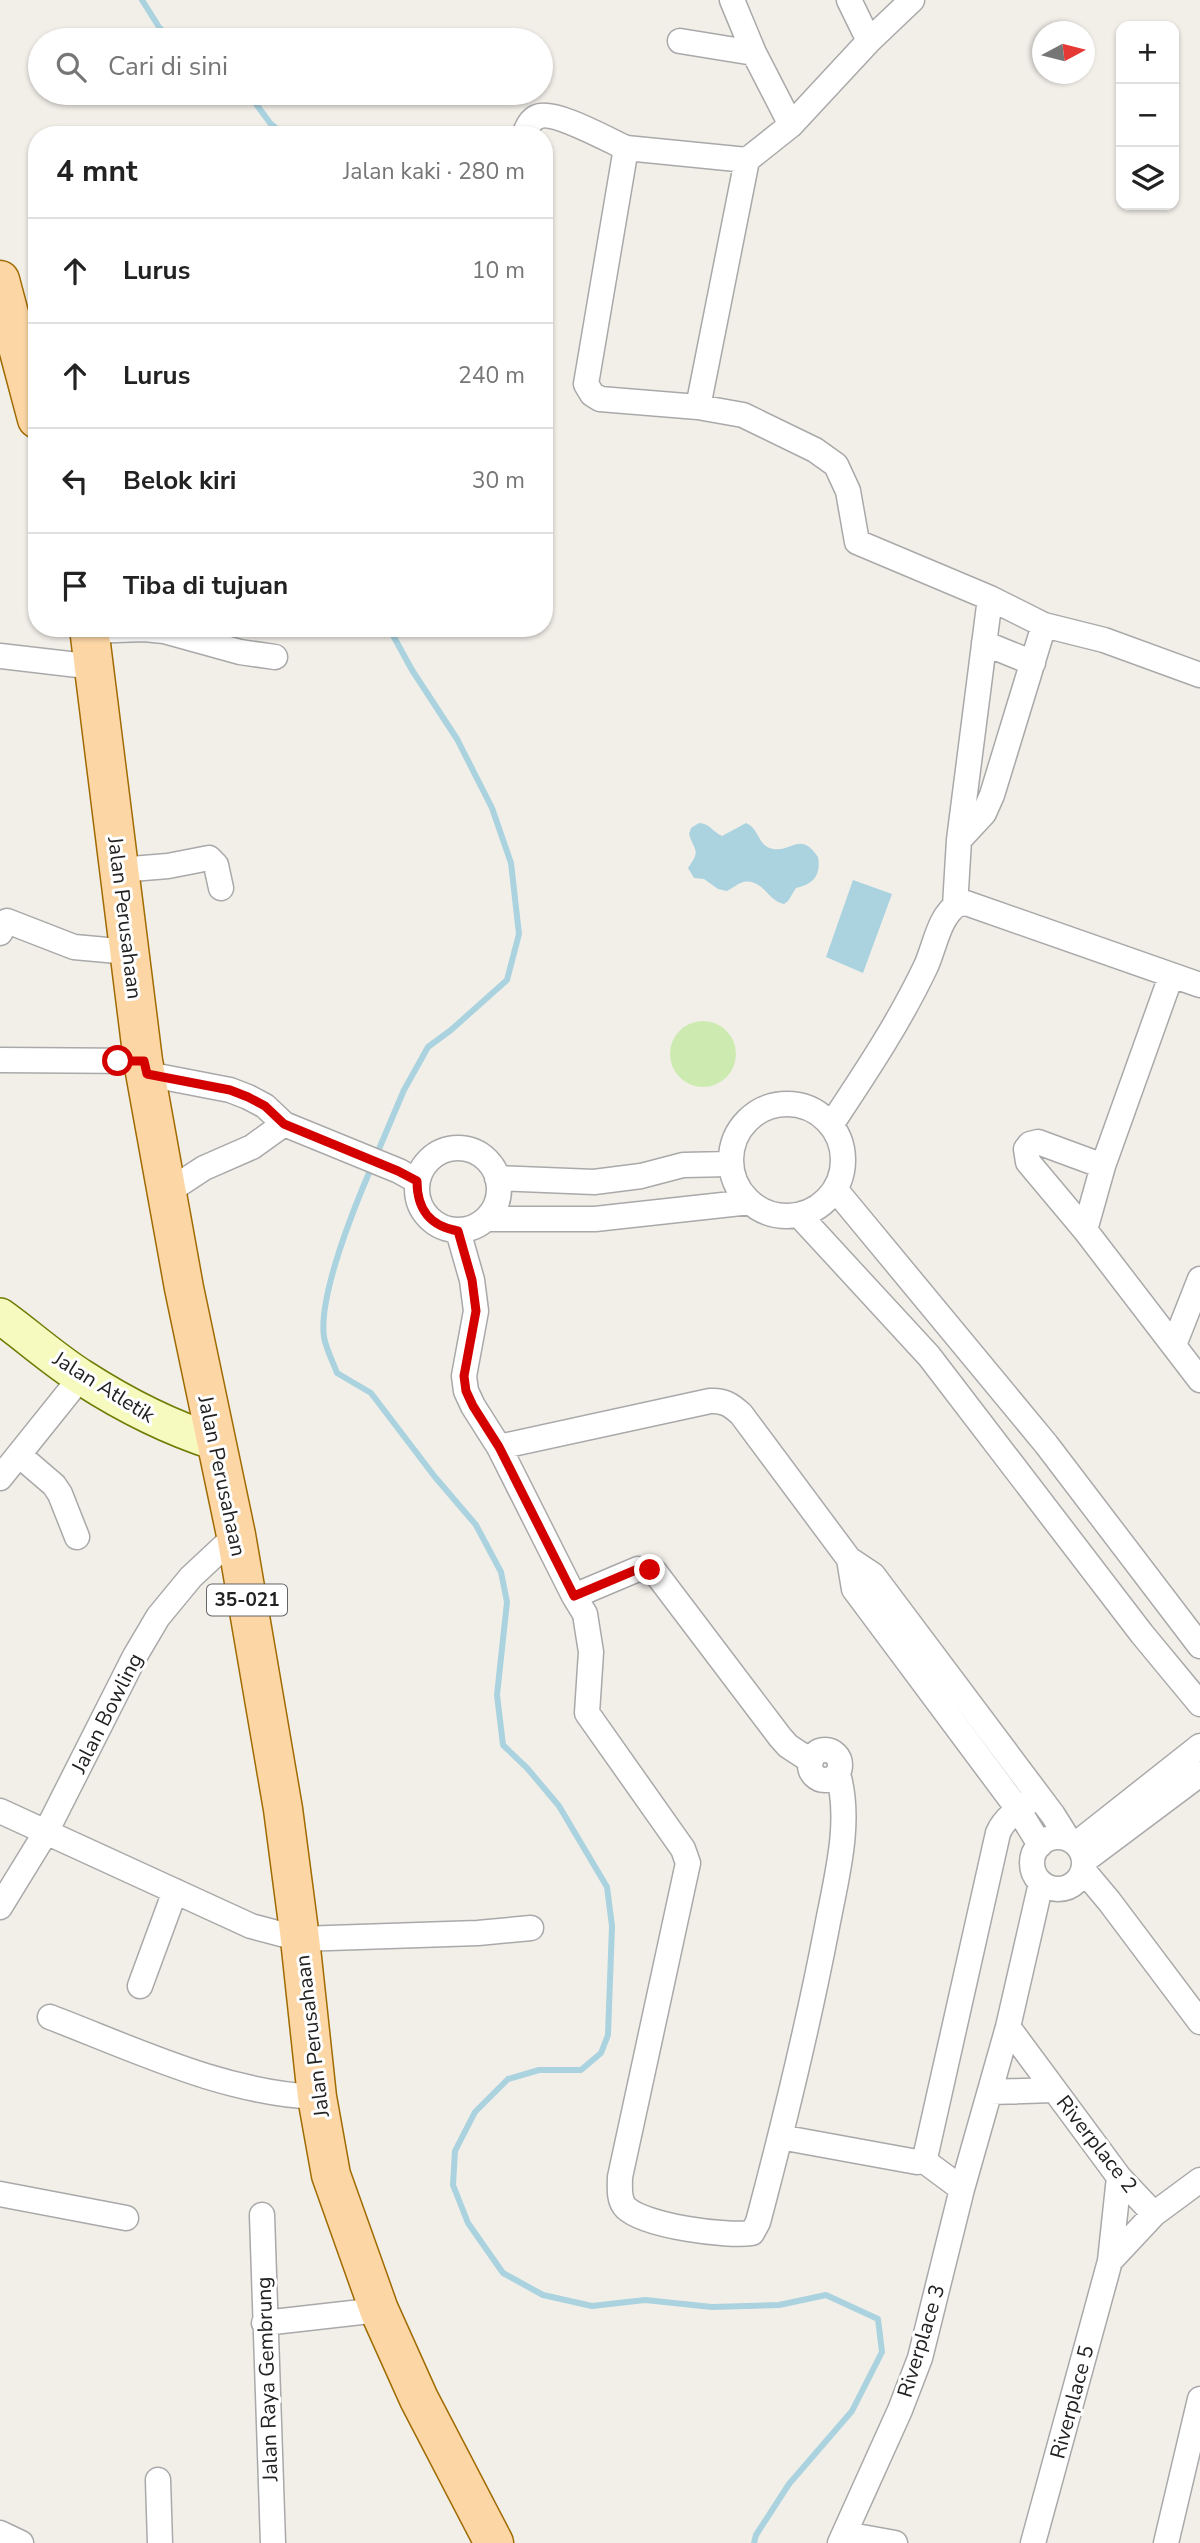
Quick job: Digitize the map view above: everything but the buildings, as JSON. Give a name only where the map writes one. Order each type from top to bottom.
[{"type":"main road","points":[[0,281],[10,350],[28,396]]},
{"type":"main road","name":"Jalan Perusahaan","points":[[91,642],[145,1068],[166,1192],[236,1535],[283,1809],[317,2097],[331,2175],[379,2310],[419,2399],[494,2543]]},
{"type":"street","points":[[732,0],[754,53],[791,125]]},
{"type":"street","points":[[849,0],[869,41]]},
{"type":"street","points":[[698,407],[747,160],[791,125],[869,41],[912,0]]},
{"type":"street","points":[[680,41],[754,53]]},
{"type":"street","points":[[527,126],[538,116],[552,115],[626,148],[747,160]]},
{"type":"street","points":[[626,148],[586,384],[592,394],[600,399],[698,407],[743,415],[815,450],[836,465],[848,491],[858,542],[990,598],[1044,625],[1104,640],[1200,675]]},
{"type":"street","points":[[955,906],[959,839],[990,598]]},
{"type":"street","points":[[959,839],[984,813],[992,795],[1044,625]]},
{"type":"street","points":[[0,656],[112,637]]},
{"type":"street","points":[[186,637],[240,652],[275,657]]},
{"type":"street","points":[[984,643],[1033,663]]},
{"type":"street","points":[[119,870],[168,866],[209,858],[216,865],[221,888]]},
{"type":"street","points":[[831,1125],[901,1017],[928,962],[945,918],[955,906],[966,903],[1200,985]]},
{"type":"street","points":[[2,922],[74,947],[129,952]]},
{"type":"street","points":[[1085,1230],[1103,1166],[1171,976]]},
{"type":"street","points":[[0,1060],[145,1068],[230,1090],[265,1106],[284,1124],[408,1176],[420,1172],[433,1156],[451,1148],[461,1148],[480,1154],[487,1160],[497,1178],[498,1199],[487,1219],[474,1228],[458,1231],[444,1228],[431,1221],[422,1210],[408,1176]]},
{"type":"street","points":[[778,1104],[802,1105],[823,1116],[839,1139],[843,1156],[842,1173],[835,1189],[826,1201],[800,1215],[775,1215],[750,1202],[740,1191],[731,1164],[731,1152],[739,1130],[756,1112],[778,1104]]},
{"type":"street","points":[[166,1192],[204,1168],[251,1147],[284,1124]]},
{"type":"street","points":[[1103,1166],[1038,1142],[1027,1147],[1028,1162],[1190,1361]]},
{"type":"street","points":[[497,1178],[594,1182],[641,1176],[683,1165],[731,1164]]},
{"type":"street","points":[[835,1189],[1046,1444],[1200,1646]]},
{"type":"street","points":[[487,1219],[595,1219],[750,1202]]},
{"type":"street","points":[[800,1215],[929,1356],[1142,1634],[1200,1704]]},
{"type":"street","points":[[458,1231],[472,1280],[476,1311],[464,1383],[473,1406],[499,1447],[574,1596],[585,1614],[591,1652],[587,1713],[683,1849],[688,1863],[620,2177],[620,2198],[626,2208],[648,2219],[683,2228],[739,2235],[752,2232],[758,2222],[812,2007],[836,1880],[844,1805],[838,1774],[829,1780],[819,1779],[811,1772],[811,1761],[788,1746],[780,1737],[655,1572],[638,1569],[574,1596]]},
{"type":"street","points":[[1190,1361],[1200,1279]]},
{"type":"street","name":"Jalan Atletik","points":[[0,1316],[81,1377],[154,1420],[215,1442]]},
{"type":"street","points":[[0,1478],[81,1377]]},
{"type":"street","points":[[499,1447],[655,1411],[720,1401],[733,1407],[741,1414],[849,1559],[873,1575],[1028,1803],[1078,1853],[1110,1901],[1200,2022]]},
{"type":"street","points":[[19,1455],[54,1485],[77,1537]]},
{"type":"street","name":"Jalan Bowling","points":[[0,1906],[46,1832],[135,1656],[158,1618],[191,1577],[236,1535]]},
{"type":"street","points":[[1078,1853],[1200,1746]]},
{"type":"street","points":[[1078,1853],[1200,1773]]},
{"type":"street","points":[[1028,1803],[1040,1845]]},
{"type":"street","points":[[780,2137],[917,2162],[923,2160],[998,1833],[1003,1824],[1028,1803]]},
{"type":"street","points":[[0,1811],[251,1926],[300,1940],[478,1933],[531,1928]]},
{"type":"street","points":[[1057,1837],[1078,1853],[1080,1878],[1066,1888],[1057,1889],[1041,1883],[1036,1876],[1033,1860],[1040,1845],[1057,1837]]},
{"type":"street","name":"Riverplace 3","points":[[895,2543],[843,2538],[920,2358],[962,2189],[1008,2027],[1041,1883]]},
{"type":"street","points":[[140,1986],[175,1891]]},
{"type":"street","points":[[50,2017],[231,2084],[282,2095],[317,2097]]},
{"type":"street","name":"Riverplace 2","points":[[1008,2027],[1119,2177],[1154,2214]]},
{"type":"street","points":[[989,2092],[1054,2090]]},
{"type":"street","points":[[923,2160],[962,2189]]},
{"type":"street","name":"Riverplace 5","points":[[1033,2543],[1110,2261],[1119,2177]]},
{"type":"street","points":[[1154,2214],[1200,2180]]},
{"type":"street","points":[[0,2194],[125,2218]]},
{"type":"street","name":"Riverplace 5","points":[[1110,2261],[1154,2214]]},
{"type":"street","name":"Jalan Raya Gembrung","points":[[262,2215],[272,2543]]},
{"type":"street","points":[[264,2323],[379,2310]]},
{"type":"street","points":[[1166,2543],[1200,2399]]},
{"type":"street","points":[[158,2480],[160,2543]]},
{"type":"street","points":[[0,2533],[20,2543]]},
{"type":"green space","points":[[703,1021],[716,1024],[726,1031],[733,1041],[736,1054],[733,1067],[726,1077],[716,1084],[703,1087],[690,1084],[680,1077],[673,1067],[670,1054],[673,1041],[680,1031],[690,1024]]},
{"type":"water","points":[[699,823],[706,824],[722,836],[746,823],[754,829],[764,845],[773,849],[796,844],[806,845],[818,857],[817,874],[812,881],[796,888],[784,904],[773,899],[755,883],[743,882],[727,891],[718,889],[704,879],[694,878],[688,868],[696,854],[689,834],[691,828]]},
{"type":"water","points":[[853,880],[892,894],[863,973],[826,957]]},
{"type":"waterway","points":[[142,0],[160,28]]},
{"type":"waterway","points":[[257,105],[274,126]]},
{"type":"waterway","points":[[376,1156],[404,1090],[428,1047],[507,980],[519,934],[511,863],[492,808],[457,739],[394,637]]},
{"type":"waterway","points":[[372,1166],[332,1275],[324,1319],[326,1346],[337,1373],[371,1393],[435,1477],[476,1525],[501,1572],[507,1602],[497,1695],[503,1745],[527,1768],[559,1806],[607,1887],[612,1926],[608,2035],[601,2053],[581,2070],[539,2070],[508,2079],[475,2112],[455,2151],[453,2185],[468,2223],[503,2273],[543,2295],[592,2306],[645,2300],[712,2307],[779,2305],[826,2295],[878,2319],[882,2352],[852,2411],[789,2484],[756,2535],[754,2543]]},
{"type":"route","points":[[118,1061],[144,1061],[147,1074],[230,1090],[248,1097],[265,1106],[284,1124],[417,1181],[417,1196],[422,1210],[431,1221],[458,1231],[472,1280],[476,1311],[464,1376],[466,1391],[499,1447],[574,1596],[638,1569],[650,1570]]}]
